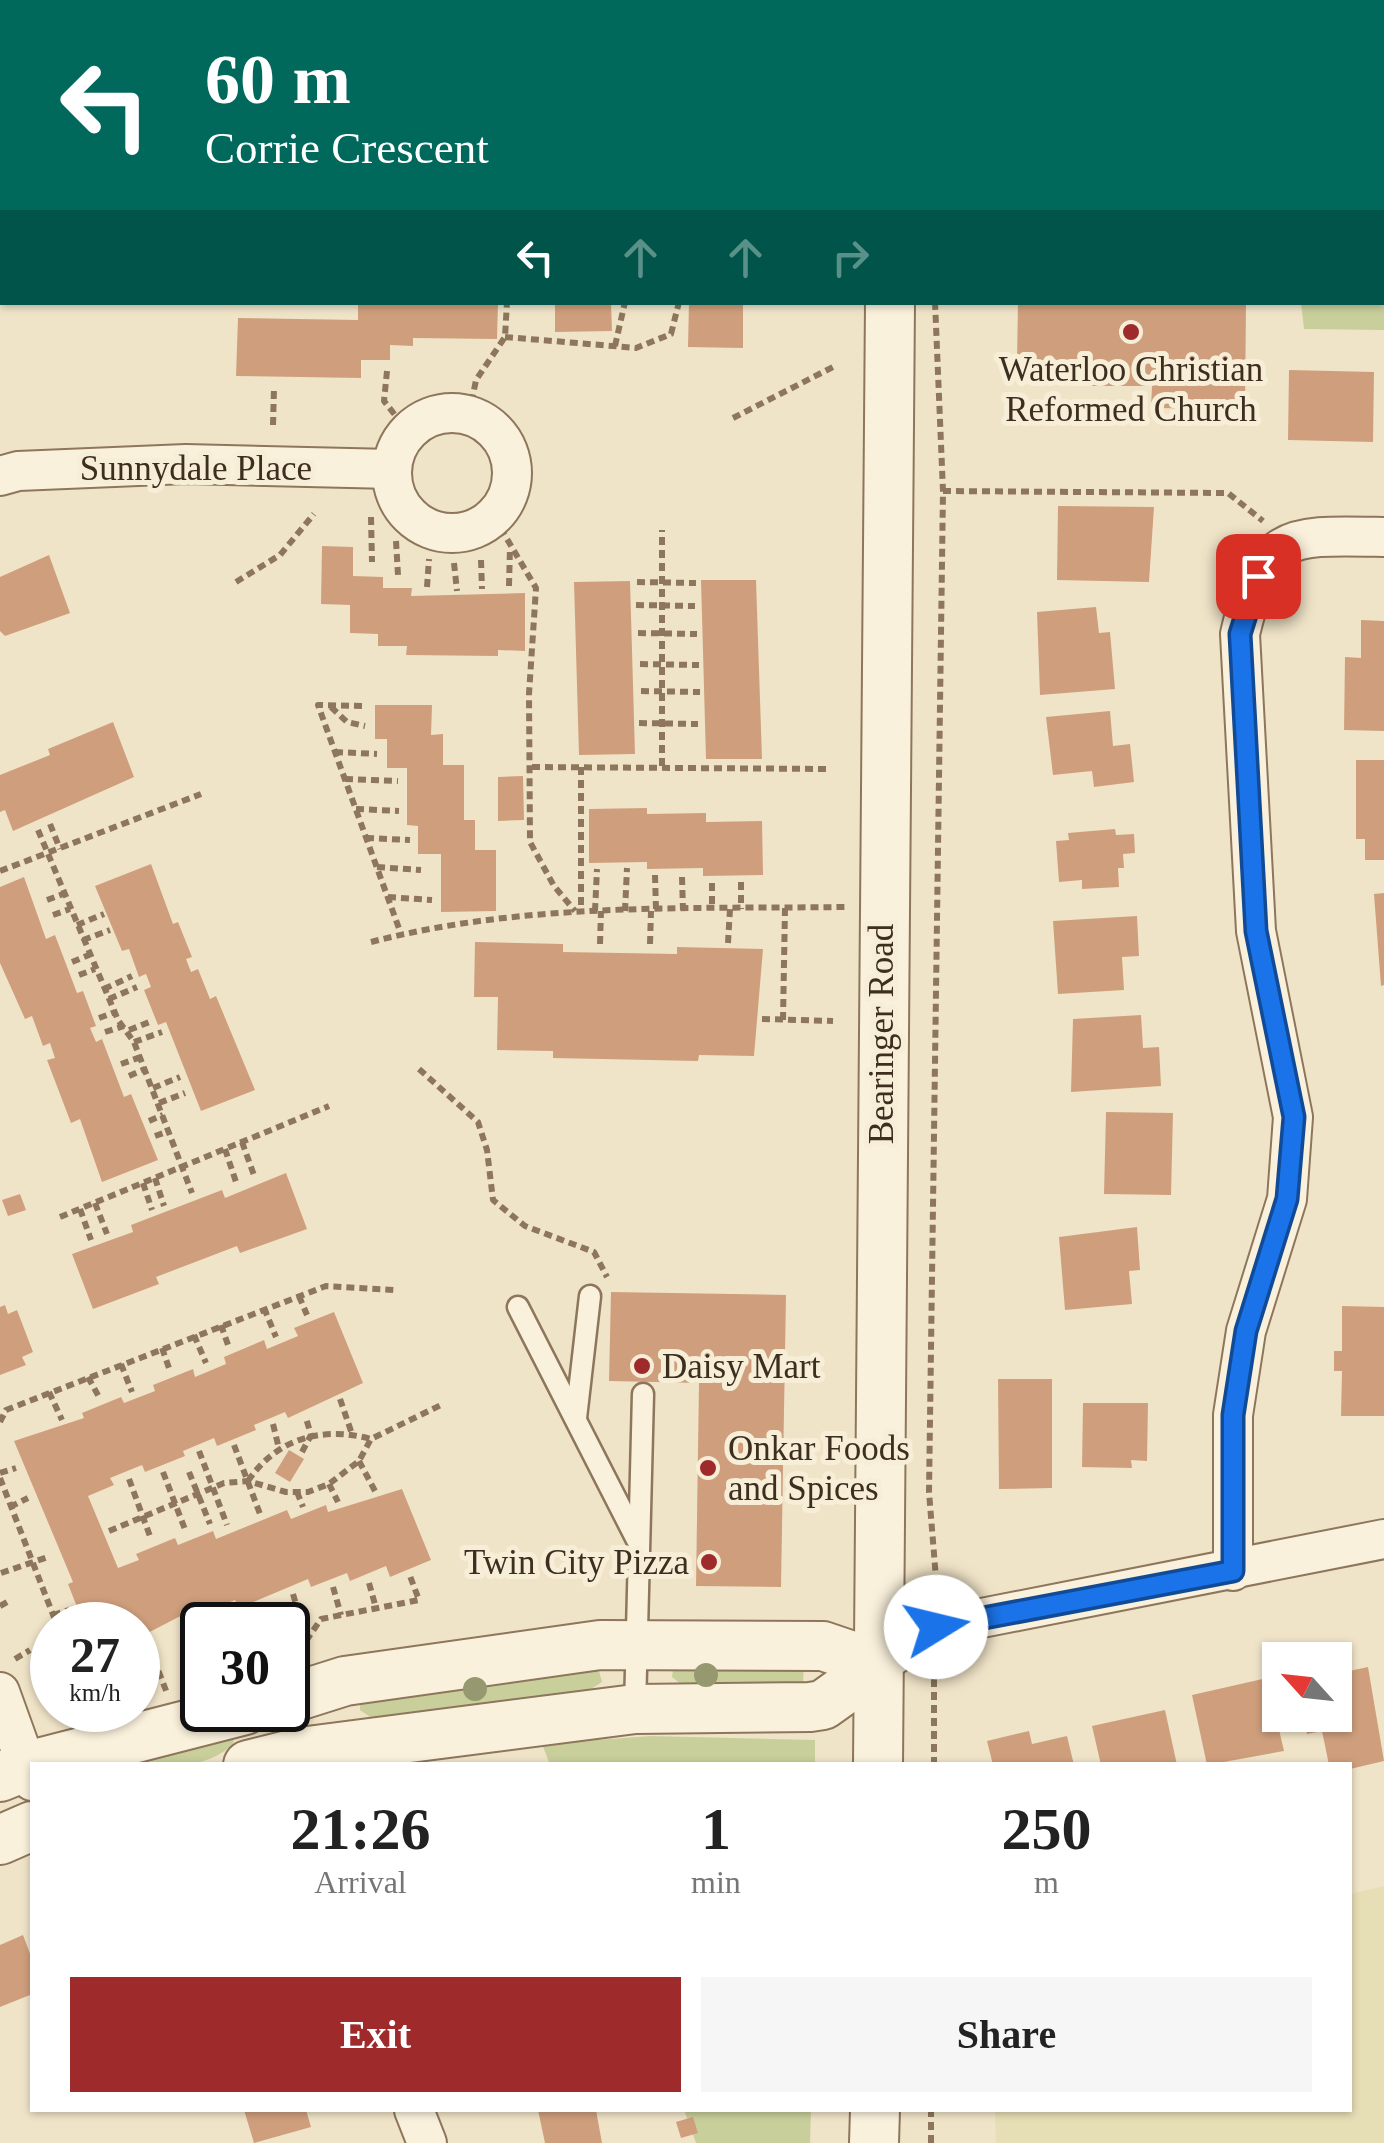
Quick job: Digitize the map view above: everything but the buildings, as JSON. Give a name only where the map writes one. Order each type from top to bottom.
[{"type":"street","name":"Bearinger Road","points":[[878,1762],[882,906],[890,305]]},
{"type":"street","points":[[448,412],[469,415],[490,426],[504,442],[513,470],[502,531],[460,533],[421,524],[405,511],[395,491],[392,470],[400,442],[424,420],[448,412]]},
{"type":"street","name":"Sunnydale Place","points":[[0,476],[18,471],[186,464],[392,470]]},
{"type":"street","points":[[1233,1571],[1233,1415],[1246,1331],[1287,1199],[1294,1117],[1256,931],[1240,634],[1250,593],[1264,564],[1288,541],[1318,536],[1384,537]]},
{"type":"street","points":[[254,1762],[297,1742],[635,1709],[823,1705],[936,1627],[1384,1539]]},
{"type":"street","points":[[310,1692],[345,1681],[600,1645],[824,1646],[879,1665]]},
{"type":"street","points":[[8,1675],[20,1775]]},
{"type":"street","points":[[65,1762],[180,1729]]},
{"type":"street","points":[[0,1840],[30,1827]]},
{"type":"street","points":[[415,2112],[427,2143]]},
{"type":"street","points":[[874,2143],[875,2112]]},
{"type":"lane","points":[[576,1420],[590,1296]]},
{"type":"lane","points":[[518,1307],[638,1542]]},
{"type":"lane","points":[[635,1709],[643,1394]]},
{"type":"path","points":[[469,415],[476,380],[505,337],[507,305]]},
{"type":"path","points":[[615,346],[624,305]]},
{"type":"path","points":[[505,337],[636,348],[671,334],[677,305]]},
{"type":"path","points":[[935,305],[943,490],[929,1492],[938,1603]]},
{"type":"path","points":[[733,418],[835,366]]},
{"type":"path","points":[[387,371],[384,401],[394,414]]},
{"type":"path","points":[[273,425],[274,388]]},
{"type":"path","points":[[943,490],[1228,493],[1288,541]]},
{"type":"path","points":[[236,582],[280,555],[314,514]]},
{"type":"path","points":[[371,517],[372,562]]},
{"type":"path","points":[[662,530],[662,766]]},
{"type":"path","points":[[502,531],[508,586]]},
{"type":"path","points":[[502,531],[536,588],[529,694],[530,842],[554,886],[578,912]]},
{"type":"path","points":[[396,541],[398,575]]},
{"type":"path","points":[[427,587],[429,559]]},
{"type":"path","points":[[481,560],[482,589]]},
{"type":"path","points":[[454,563],[457,591]]},
{"type":"path","points":[[637,582],[696,582]]},
{"type":"path","points":[[636,605],[695,606]]},
{"type":"path","points":[[638,633],[697,634]]},
{"type":"path","points":[[640,664],[699,665]]},
{"type":"path","points":[[640,691],[700,692]]},
{"type":"path","points":[[362,706],[318,706],[401,934]]},
{"type":"path","points":[[330,706],[348,722],[365,726]]},
{"type":"path","points":[[639,723],[698,724]]},
{"type":"path","points":[[335,752],[376,754]]},
{"type":"path","points":[[578,912],[581,766]]},
{"type":"path","points":[[532,767],[831,770]]},
{"type":"path","points":[[345,779],[398,781]]},
{"type":"path","points":[[0,871],[200,794]]},
{"type":"path","points":[[356,809],[399,812]]},
{"type":"path","points":[[50,824],[60,849]]},
{"type":"path","points":[[38,830],[108,999],[134,1042],[192,1193]]},
{"type":"path","points":[[366,838],[410,840]]},
{"type":"path","points":[[377,867],[421,870]]},
{"type":"path","points":[[625,911],[627,868]]},
{"type":"path","points":[[597,870],[600,944]]},
{"type":"path","points":[[650,944],[654,875]]},
{"type":"path","points":[[682,877],[683,910]]},
{"type":"path","points":[[741,882],[742,908]]},
{"type":"path","points":[[712,883],[712,909]]},
{"type":"path","points":[[48,900],[63,894]]},
{"type":"path","points":[[388,897],[432,900]]},
{"type":"path","points":[[371,942],[448,922],[578,912],[882,906]]},
{"type":"path","points":[[784,908],[784,1020]]},
{"type":"path","points":[[53,915],[70,909]]},
{"type":"path","points":[[728,943],[730,909]]},
{"type":"path","points":[[77,925],[104,914]]},
{"type":"path","points":[[83,940],[110,930]]},
{"type":"path","points":[[72,962],[90,955]]},
{"type":"path","points":[[79,975],[95,969]]},
{"type":"path","points":[[104,989],[132,976]]},
{"type":"path","points":[[108,999],[137,987]]},
{"type":"path","points":[[99,1018],[115,1012]]},
{"type":"path","points":[[762,1020],[833,1021]]},
{"type":"path","points":[[105,1032],[152,1021]]},
{"type":"path","points":[[134,1042],[162,1032]]},
{"type":"path","points":[[120,1064],[140,1057]]},
{"type":"path","points":[[419,1069],[478,1122],[487,1150],[492,1200],[525,1226],[594,1252],[604,1264],[609,1283],[590,1296]]},
{"type":"path","points":[[128,1076],[145,1070]]},
{"type":"path","points":[[152,1088],[180,1078]]},
{"type":"path","points":[[158,1103],[185,1093]]},
{"type":"path","points":[[60,1218],[329,1106]]},
{"type":"path","points":[[149,1120],[163,1116]]},
{"type":"path","points":[[155,1136],[169,1131]]},
{"type":"path","points":[[242,1142],[255,1178]]},
{"type":"path","points":[[225,1149],[238,1186]]},
{"type":"path","points":[[156,1178],[164,1206]]},
{"type":"path","points":[[143,1183],[152,1210]]},
{"type":"path","points":[[96,1203],[107,1234]]},
{"type":"path","points":[[80,1210],[91,1240]]},
{"type":"path","points":[[0,1422],[6,1410],[49,1392],[326,1286],[395,1290]]},
{"type":"path","points":[[298,1296],[307,1315]]},
{"type":"path","points":[[264,1308],[276,1337]]},
{"type":"path","points":[[221,1325],[228,1345]]},
{"type":"path","points":[[194,1336],[206,1363]]},
{"type":"path","points":[[162,1348],[170,1370]]},
{"type":"path","points":[[121,1364],[132,1392]]},
{"type":"path","points":[[88,1376],[99,1398]]},
{"type":"path","points":[[49,1392],[62,1420]]},
{"type":"path","points":[[340,1399],[352,1434]]},
{"type":"path","points":[[248,1481],[262,1462],[311,1435],[352,1434],[371,1438],[441,1405]]},
{"type":"path","points":[[302,1452],[311,1435],[306,1418]]},
{"type":"path","points":[[273,1424],[279,1450]]},
{"type":"path","points":[[110,1531],[216,1486],[248,1481],[296,1492],[329,1484],[360,1461],[371,1438]]},
{"type":"path","points":[[234,1444],[260,1514]]},
{"type":"path","points":[[200,1451],[228,1525]]},
{"type":"path","points":[[360,1461],[375,1491]]},
{"type":"path","points":[[16,1468],[0,1476],[49,1602]]},
{"type":"path","points":[[162,1472],[186,1532]]},
{"type":"path","points":[[189,1472],[210,1524]]},
{"type":"path","points":[[128,1479],[152,1539]]},
{"type":"path","points":[[329,1484],[338,1502]]},
{"type":"path","points":[[296,1492],[302,1508]]},
{"type":"path","points":[[10,1507],[28,1498]]},
{"type":"path","points":[[22,1535],[35,1530]]},
{"type":"path","points":[[1,1574],[48,1557]]},
{"type":"path","points":[[310,1635],[321,1618],[419,1600],[410,1576]]},
{"type":"path","points":[[370,1582],[376,1608]]},
{"type":"path","points":[[334,1587],[342,1614]]},
{"type":"path","points":[[294,1594],[296,1602]]},
{"type":"path","points":[[0,1606],[11,1600]]},
{"type":"path","points":[[8,1675],[30,1650]]},
{"type":"path","points":[[934,1666],[934,1762]]},
{"type":"path","points":[[160,1676],[167,1694]]},
{"type":"path","points":[[931,2143],[932,2112]]},
{"type":"shaded area","points":[[1384,1886],[1384,2143],[996,2143],[995,2112],[1352,2112],[1352,1894]]},
{"type":"green space","points":[[1301,305],[1384,305],[1384,330],[1304,329]]},
{"type":"green space","points":[[804,1661],[803,1685],[683,1686],[672,1677],[673,1669]]},
{"type":"green space","points":[[585,1666],[599,1671],[602,1682],[588,1691],[373,1719],[360,1710],[360,1702]]},
{"type":"green space","points":[[230,1732],[234,1742],[200,1762],[117,1762]]},
{"type":"green space","points":[[651,1736],[815,1740],[815,1762],[549,1762],[542,1744]]},
{"type":"green space","points":[[685,2112],[811,2112],[810,2143],[696,2143]]},
{"type":"place","name":"Waterloo Christian Reformed Church","points":[[1131,332]]},
{"type":"place","name":"Daisy Mart","points":[[642,1366]]},
{"type":"place","name":"Onkar Foods and Spices","points":[[708,1468]]},
{"type":"place","name":"Twin City Pizza","points":[[709,1562]]},
{"type":"route","points":[[936,1627],[1233,1571],[1233,1415],[1246,1331],[1287,1199],[1294,1117],[1256,931],[1240,634],[1258,576]]}]
